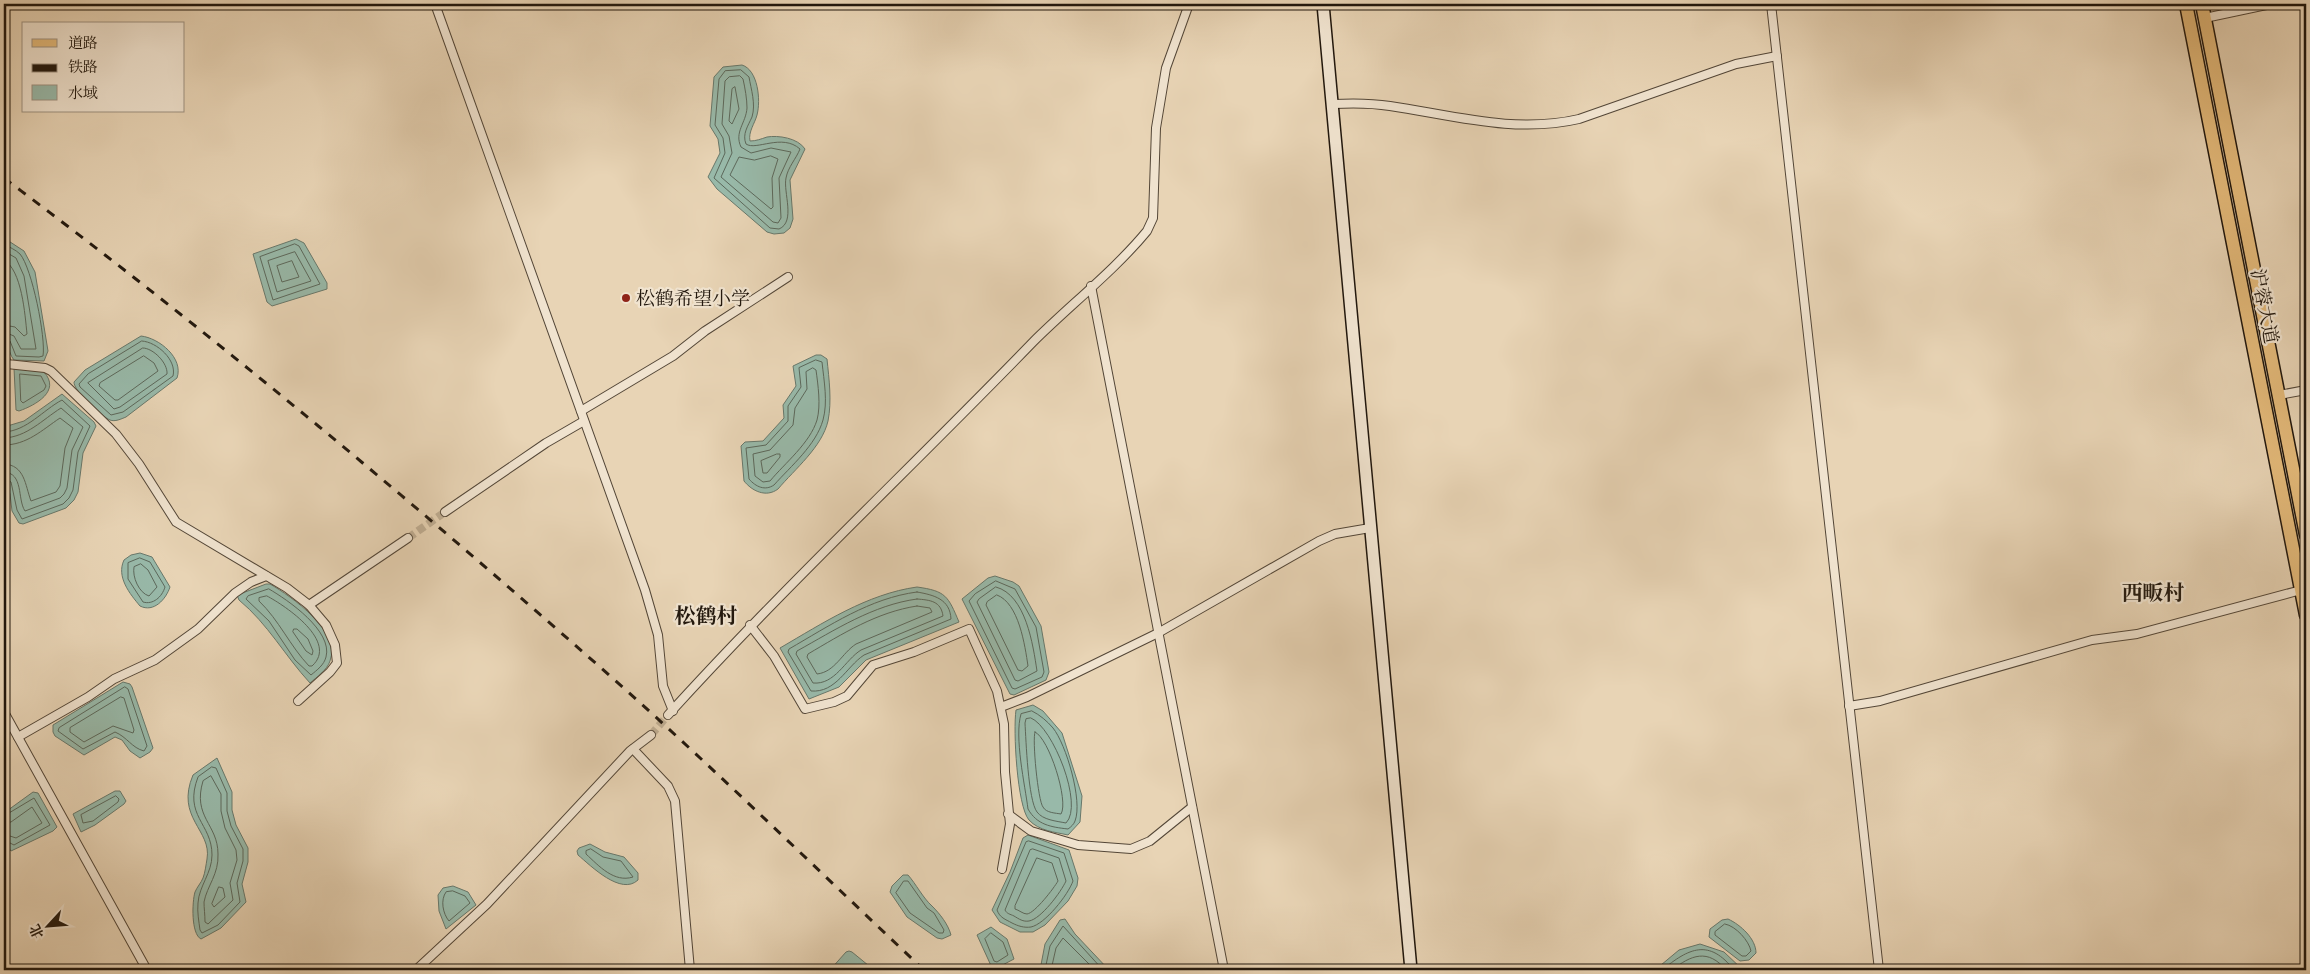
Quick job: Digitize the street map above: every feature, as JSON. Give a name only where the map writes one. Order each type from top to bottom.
[{"type":"main road","points":[[1323,4],[1410,970]]},
{"type":"main road","name":"沪蓉大道","points":[[2186,4],[2306,615]]},
{"type":"main road","name":"沪蓉大道","points":[[2202,4],[2306,535]]},
{"type":"street","points":[[435,4],[645,590],[658,635],[663,686],[670,713],[750,625],[1142,237],[1150,225],[1153,210],[1156,128],[1162,94],[1173,44],[1189,4]]},
{"type":"street","points":[[1771,4],[1878,970]]},
{"type":"street","points":[[2204,18],[2271,4]]},
{"type":"street","points":[[1333,104],[1364,103],[1389,105],[1468,120],[1505,124],[1554,124],[1578,120],[1736,64],[1777,56]]},
{"type":"street","points":[[581,411],[673,356],[705,331],[788,277]]},
{"type":"street","points":[[1091,286],[1224,970]]},
{"type":"street","points":[[4,354],[7,364],[45,368],[51,371],[116,434],[139,464],[176,522],[266,576],[309,605],[326,625],[332,634],[337,663],[330,672],[298,701]]},
{"type":"street","points":[[2279,395],[2306,390]]},
{"type":"street","points":[[445,512],[546,443],[584,421]]},
{"type":"street","points":[[1001,706],[1027,697],[1158,633],[1319,541],[1335,534],[1370,528]]},
{"type":"street","points":[[309,605],[408,538]]},
{"type":"street","points":[[18,738],[88,697],[114,679],[155,660],[198,629],[234,593],[251,582],[266,576]]},
{"type":"street","points":[[1849,706],[1880,700],[2092,640],[2137,634],[2301,590]]},
{"type":"street","points":[[750,625],[774,656],[805,709],[834,702],[847,696],[873,666],[914,652],[969,628],[992,678],[1001,706],[1004,724],[1005,772],[1010,824],[1002,869]]},
{"type":"street","points":[[4,712],[147,970]]},
{"type":"street","points":[[416,970],[487,904],[633,749],[651,735]]},
{"type":"street","points":[[633,749],[668,786],[675,802],[690,970]]},
{"type":"street","points":[[1008,814],[1031,831],[1078,845],[1131,849],[1150,841],[1192,807]]},
{"type":"water","points":[[742,65],[752,73],[755,79],[759,102],[750,141],[777,136],[798,142],[805,149],[790,180],[793,219],[790,228],[784,233],[774,234],[767,232],[717,189],[708,177],[720,153],[718,139],[710,126],[714,77],[723,67]]},
{"type":"water","points":[[4,238],[24,251],[35,272],[48,351],[44,361],[14,360],[10,351],[4,303]]},
{"type":"water","points":[[296,239],[304,243],[327,283],[327,289],[272,306],[267,302],[253,254]]},
{"type":"water","points":[[141,336],[155,341],[168,350],[177,363],[177,378],[126,417],[112,421],[89,403],[78,391],[74,382],[85,370]]},
{"type":"water","points":[[816,355],[821,355],[827,359],[830,406],[825,431],[814,449],[778,489],[769,493],[755,490],[744,481],[741,446],[745,442],[763,441],[784,418],[783,405],[796,386],[793,366]]},
{"type":"water","points":[[14,368],[44,372],[49,379],[50,385],[48,391],[39,401],[19,411],[16,410]]},
{"type":"water","points":[[62,394],[94,422],[96,426],[83,453],[78,492],[74,500],[66,508],[23,524],[19,523],[12,511],[10,494],[4,479],[4,427],[24,421]]},
{"type":"water","points":[[140,553],[152,557],[170,587],[166,596],[159,604],[150,608],[140,606],[128,591],[123,579],[122,566],[124,560],[131,555]]},
{"type":"water","points":[[995,576],[1019,586],[1041,626],[1049,672],[1046,680],[1014,695],[1010,694],[962,599],[988,578]]},
{"type":"water","points":[[270,584],[302,606],[322,627],[328,638],[331,650],[329,664],[310,683],[259,619],[239,600],[237,595]]},
{"type":"water","points":[[917,587],[934,590],[945,596],[959,622],[866,660],[839,687],[809,699],[780,648],[863,603],[881,596]]},
{"type":"water","points":[[123,682],[130,684],[132,687],[153,748],[150,752],[140,758],[130,751],[122,740],[115,737],[84,755],[55,736],[53,725]]},
{"type":"water","points":[[1033,705],[1043,711],[1062,733],[1082,796],[1080,822],[1068,835],[1037,827],[1029,820],[1021,800],[1016,750],[1016,710]]},
{"type":"water","points":[[217,758],[232,792],[232,810],[236,825],[248,848],[248,862],[242,884],[246,902],[221,928],[201,939],[195,931],[193,903],[195,892],[204,874],[207,849],[191,813],[188,802],[189,790],[193,775]]},
{"type":"water","points":[[115,791],[120,791],[126,801],[124,804],[95,825],[81,832],[73,814]]},
{"type":"water","points":[[33,792],[38,793],[57,827],[53,831],[11,851],[4,841],[4,813]]},
{"type":"water","points":[[1028,835],[1069,850],[1078,878],[1077,886],[1068,901],[1045,925],[1033,932],[1020,932],[1000,922],[992,910],[1010,872],[1023,838]]},
{"type":"water","points":[[590,844],[605,852],[624,857],[638,873],[638,880],[631,884],[623,884],[606,878],[598,872],[578,855],[577,851],[579,848]]},
{"type":"water","points":[[903,875],[908,875],[941,916],[951,935],[942,939],[937,938],[907,917],[890,892],[892,886]]},
{"type":"water","points":[[453,886],[468,892],[476,905],[446,929],[439,911],[438,895],[443,888]]},
{"type":"water","points":[[1065,919],[1075,934],[1109,970],[1040,970],[1045,944],[1060,920]]},
{"type":"water","points":[[1728,919],[1743,929],[1751,938],[1756,953],[1749,960],[1740,961],[1709,937],[1710,929],[1722,920]]},
{"type":"water","points":[[991,927],[1007,939],[1014,959],[993,970],[977,935]]},
{"type":"water","points":[[1700,944],[1724,952],[1743,970],[1655,970],[1679,950]]},
{"type":"water","points":[[849,951],[852,952],[874,970],[830,970]]},
{"type":"tunnel","points":[[408,538],[445,512]]},
{"type":"tunnel","points":[[651,735],[668,715]]},
{"type":"railway","points":[[4,178],[164,301],[398,492],[664,724],[924,970]]},
{"type":"place","name":"松鹤希望小学","points":[[626,298]]},
{"type":"district","name":"西畈村","points":[[2153,593]]},
{"type":"district","name":"松鹤村","points":[[706,616]]}]
